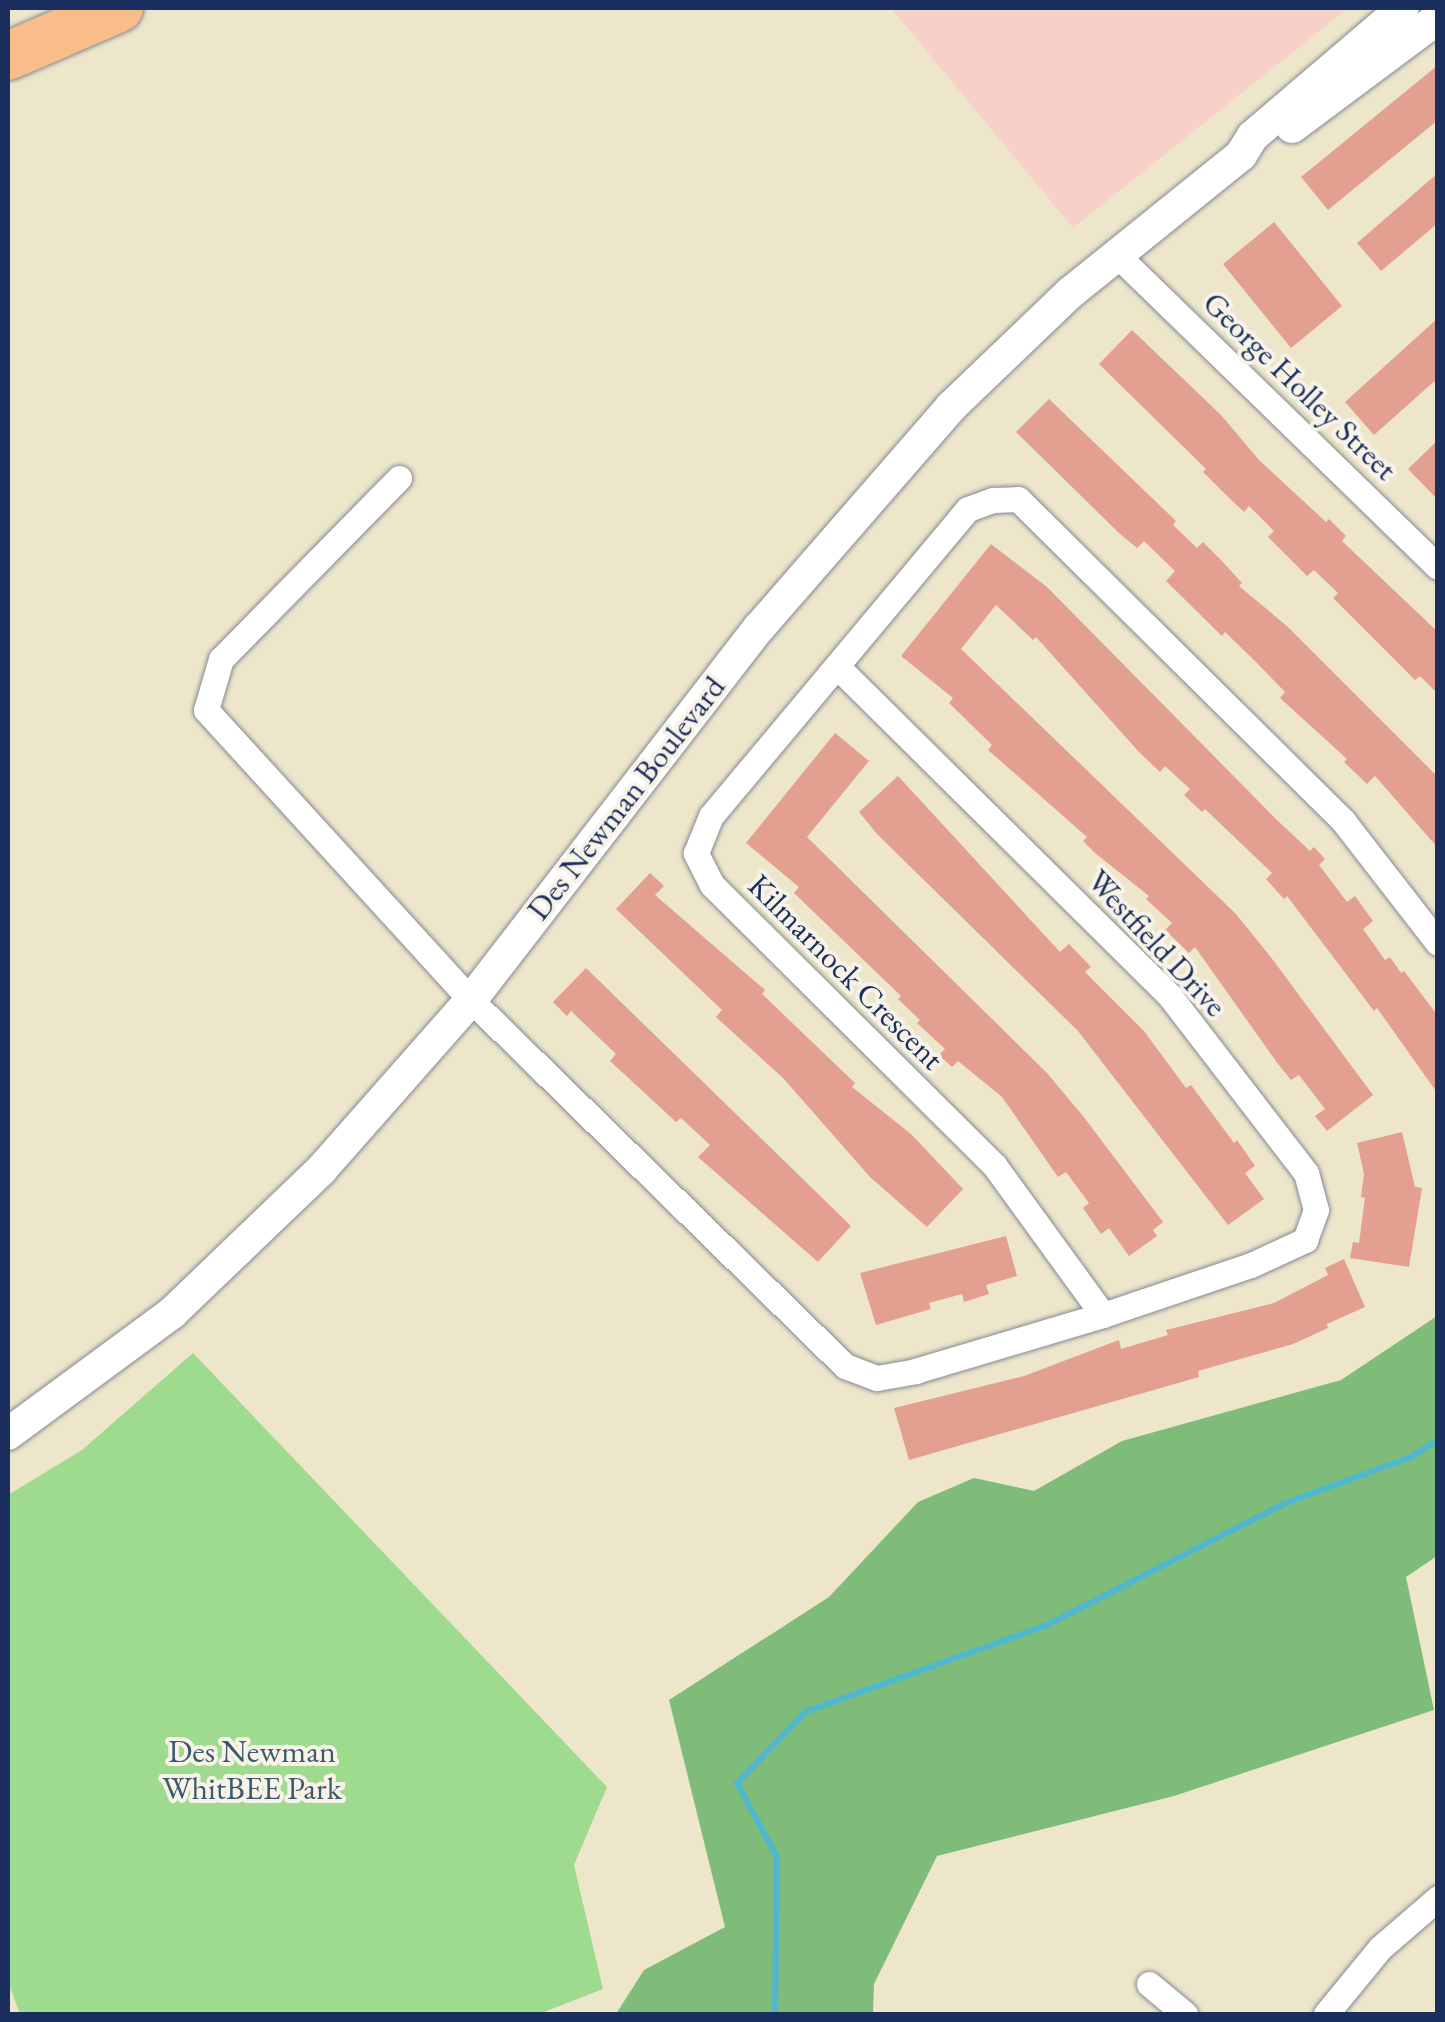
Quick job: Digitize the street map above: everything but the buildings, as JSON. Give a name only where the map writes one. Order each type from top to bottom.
[{"type":"highway","points":[[8,56],[111,12]]},
{"type":"highway","points":[[8,80],[111,12]]},
{"type":"street","name":"Des Newman Boulevard","points":[[8,1434],[172,1313],[321,1170],[471,1000],[758,628],[951,408],[1115,254],[1241,155],[1253,136],[1403,8]]},
{"type":"street","name":"Des Newman Boulevard","points":[[1241,155],[1264,148],[1438,18]]},
{"type":"street","name":"George Holley Street","points":[[1115,254],[1437,566]]},
{"type":"street","name":"Westfield Drive","points":[[399,478],[221,659],[206,710],[471,1000],[856,1372],[877,1378],[915,1371],[1104,1315],[1251,1265],[1306,1240],[1316,1210],[1306,1173],[1169,994],[836,666]]},
{"type":"street","points":[[836,666],[968,509],[993,500],[1018,500],[1344,822],[1438,943]]},
{"type":"street","name":"Kilmarnock Crescent","points":[[836,666],[711,816],[696,853],[712,885],[994,1165],[1104,1315]]},
{"type":"street","points":[[1326,2014],[1380,1948],[1438,1898]]},
{"type":"street","points":[[1149,1984],[1185,2014]]},
{"type":"shaded area","points":[[891,8],[1348,8],[1073,228]]},
{"type":"green space","points":[[1437,1316],[1437,1556],[1406,1577],[1434,1710],[1174,1796],[937,1856],[874,1984],[873,2014],[616,2014],[644,1970],[725,1927],[669,1700],[829,1597],[918,1502],[974,1478],[1034,1491],[1122,1441],[1341,1380]]},
{"type":"green space","name":"Des Newman WhitBEE Park","points":[[193,1353],[607,1787],[574,1865],[603,1989],[539,2014],[20,2014],[8,1982],[8,1495],[82,1450]]},
{"type":"waterway","points":[[775,2014],[777,1857],[737,1783],[805,1712],[1047,1625],[1283,1504],[1411,1457],[1438,1440]]}]
